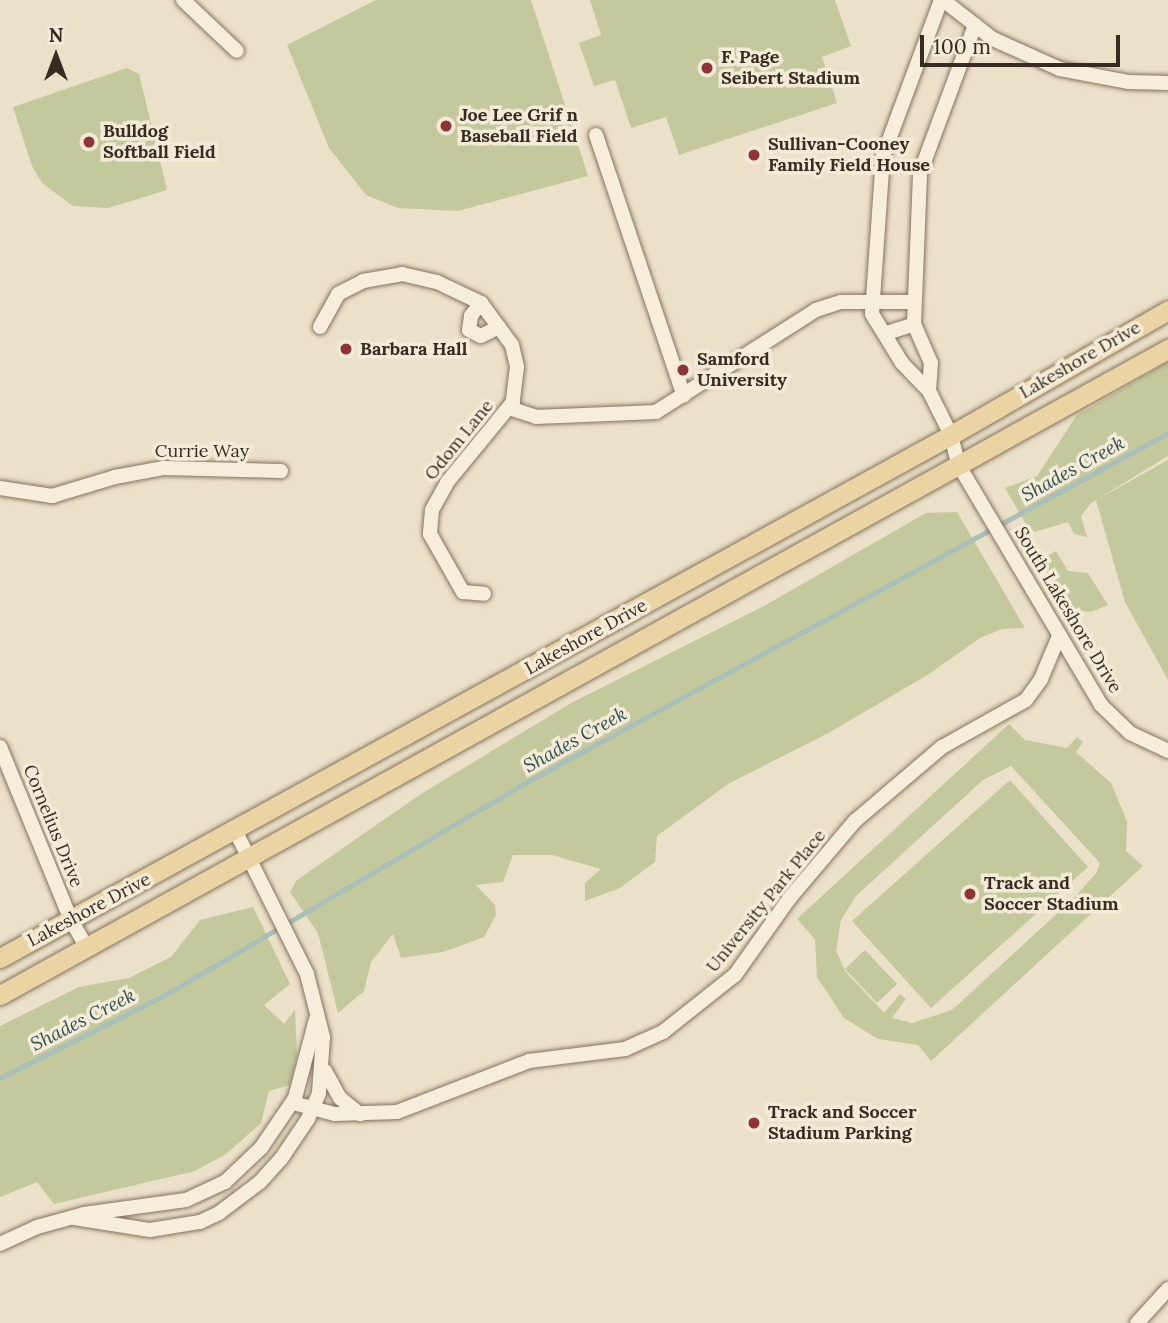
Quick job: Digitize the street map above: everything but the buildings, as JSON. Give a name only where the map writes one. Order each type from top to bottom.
[{"type":"main road","name":"Lakeshore Drive","points":[[0,958],[951,435],[1168,310]]},
{"type":"main road","name":"Lakeshore Drive","points":[[0,995],[1168,349]]},
{"type":"street","points":[[183,0],[237,51]]},
{"type":"street","points":[[929,391],[902,363],[887,333],[874,319],[872,301],[883,156],[942,0],[993,38],[1060,69],[1128,82],[1168,83]]},
{"type":"street","points":[[929,391],[931,363],[914,324],[922,165],[975,25]]},
{"type":"street","points":[[596,135],[684,396]]},
{"type":"street","name":"Odom Lane","points":[[320,327],[338,295],[363,281],[391,274],[421,276],[481,303],[512,345],[517,367],[509,408],[448,481],[432,510],[430,534],[463,592],[484,594]]},
{"type":"street","points":[[509,408],[536,418],[619,417],[663,410],[816,310],[841,302],[914,302]]},
{"type":"street","points":[[481,303],[471,316],[469,330],[481,336],[499,327]]},
{"type":"street","points":[[887,333],[914,324]]},
{"type":"street","name":"South Lakeshore Drive","points":[[929,391],[951,435],[958,464],[1056,629],[1114,720],[1168,751]]},
{"type":"street","name":"Currie Way","points":[[0,488],[52,496],[137,471],[281,471]]},
{"type":"street","name":"University Park Place","points":[[293,1103],[312,1110],[361,1114],[397,1112],[529,1060],[625,1049],[663,1032],[735,975],[789,900],[855,821],[942,747],[1026,700],[1041,679],[1056,629]]},
{"type":"street","name":"Cornelius Drive","points":[[0,747],[71,920]]},
{"type":"street","points":[[74,1218],[150,1230],[200,1222],[239,1201],[263,1179],[312,1110],[324,1069],[323,1037],[296,945],[235,830]]},
{"type":"street","points":[[71,920],[88,948]]},
{"type":"street","points":[[0,1244],[37,1227],[208,1193],[248,1164],[293,1103],[303,1082],[316,1019]]},
{"type":"street","points":[[324,1069],[340,1098],[361,1114]]},
{"type":"street","points":[[248,1164],[263,1179]]},
{"type":"street","points":[[146,1207],[150,1230]]},
{"type":"street","points":[[1137,1323],[1168,1289]]},
{"type":"green space","name":"Joe Lee Grif n Baseball Field","points":[[376,0],[531,0],[588,176],[458,211],[398,208],[366,195],[329,148],[287,45]]},
{"type":"green space","name":"F. Page Seibert Stadium","points":[[590,0],[835,0],[851,46],[822,57],[837,103],[679,155],[666,117],[631,128],[615,80],[594,86],[579,43],[601,35]]},
{"type":"green space","name":"Bulldog Softball Field","points":[[127,68],[139,74],[167,190],[108,208],[73,206],[42,183],[32,166],[13,107]]},
{"type":"green space","points":[[1168,362],[1168,456],[1091,503],[1081,516],[1087,537],[1074,534],[1068,522],[1031,533],[1005,488],[1037,476],[1077,415]]},
{"type":"green space","points":[[1168,460],[1168,680],[1125,602],[1096,500]]},
{"type":"green space","points":[[957,512],[1025,628],[1002,629],[980,638],[929,674],[830,732],[728,784],[657,836],[655,862],[620,888],[585,901],[585,883],[601,869],[552,855],[513,855],[503,882],[476,885],[495,905],[496,915],[484,937],[443,952],[401,958],[393,934],[371,962],[364,991],[338,1013],[318,933],[290,892],[297,880],[421,794],[571,703],[764,606],[926,513]]},
{"type":"green space","points":[[1056,551],[1068,571],[1088,573],[1108,605],[1091,612],[1068,610],[1041,560]]},
{"type":"green space","points":[[1009,724],[1025,740],[1067,748],[1077,737],[1083,742],[1076,752],[1111,783],[1127,821],[1126,851],[1143,866],[931,1061],[918,1045],[878,1039],[844,1018],[817,977],[815,939],[797,919]],"holes":[[[1011,766],[1100,863],[1097,872],[1073,899],[952,1010],[912,1023],[892,1018],[906,999],[900,994],[884,1013],[845,971],[836,950],[841,920],[856,896],[983,780]]]},
{"type":"green space","name":"Track and Soccer Stadium","points":[[1010,780],[1088,867],[931,1008],[852,921]]},
{"type":"green space","points":[[253,907],[290,984],[264,1005],[284,1024],[295,1010],[297,1055],[290,1085],[269,1091],[261,1123],[226,1154],[195,1171],[54,1204],[37,1182],[0,1197],[0,1026],[79,987],[129,978],[171,957],[200,920]]},
{"type":"green space","points":[[865,950],[897,984],[877,1003],[845,969]]},
{"type":"waterway","name":"Shades Creek","points":[[0,1078],[167,994],[520,786],[1168,433]]},
{"type":"place","name":"F. Page Seibert Stadium","points":[[707,68]]},
{"type":"place","name":"Joe Lee Grif n Baseball Field","points":[[446,126]]},
{"type":"place","name":"Bulldog Softball Field","points":[[89,142]]},
{"type":"place","name":"Sullivan-Cooney Family Field House","points":[[754,155]]},
{"type":"place","name":"Barbara Hall","points":[[346,349]]},
{"type":"place","name":"Samford University","points":[[683,370]]},
{"type":"place","name":"Track and Soccer Stadium","points":[[970,894]]},
{"type":"place","name":"Track and Soccer Stadium Parking","points":[[754,1123]]}]
